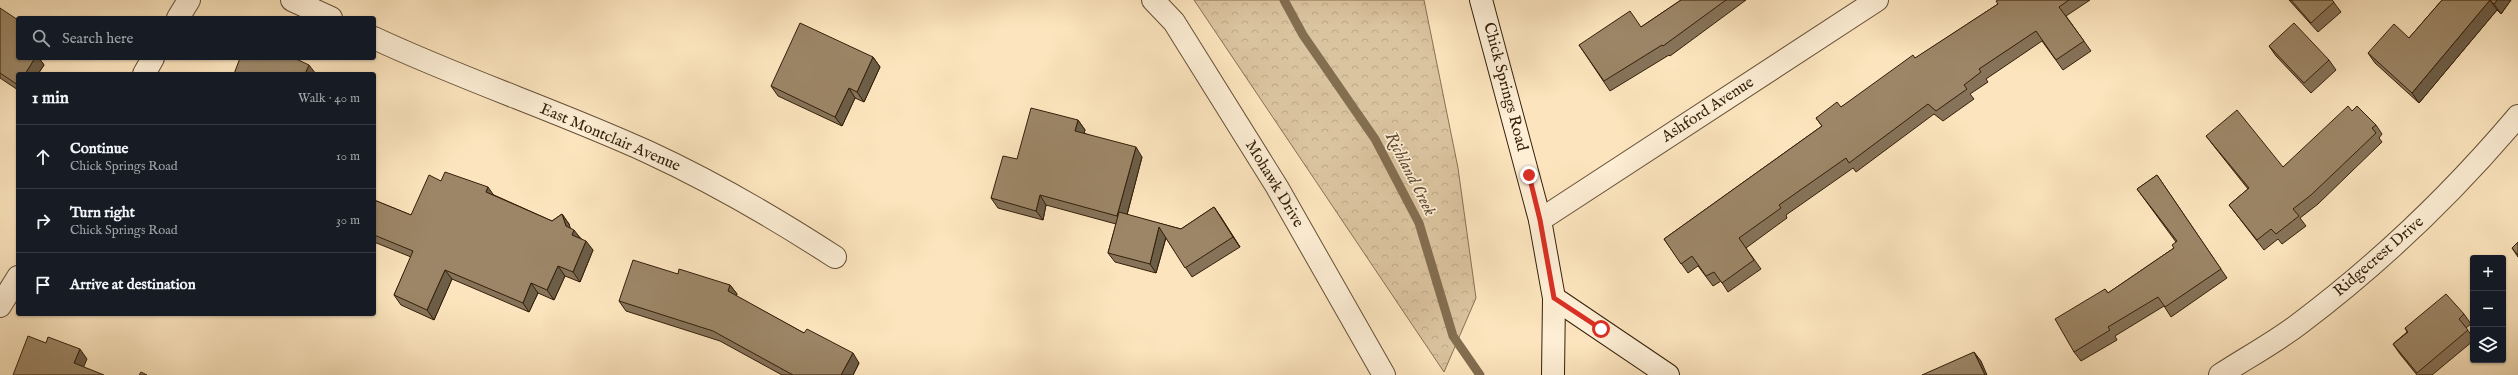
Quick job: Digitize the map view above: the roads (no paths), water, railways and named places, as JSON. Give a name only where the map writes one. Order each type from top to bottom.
[{"type":"street","points":[[179,16],[189,0]]},
{"type":"street","points":[[292,0],[327,16]]},
{"type":"street","name":"Mohawk Drive","points":[[1153,0],[1174,22],[1277,187],[1384,375]]},
{"type":"street","name":"Chick Springs Road","points":[[1481,0],[1540,220],[1554,298]]},
{"type":"street","name":"Ashford Avenue","points":[[1540,220],[1877,0]]},
{"type":"street","name":"East Montclair Avenue","points":[[376,39],[647,152],[710,182],[788,226],[835,257]]},
{"type":"street","points":[[145,72],[152,60]]},
{"type":"street","name":"Ridgecrest Drive","points":[[2220,375],[2298,325],[2362,274],[2428,215],[2518,116]]},
{"type":"street","points":[[0,306],[16,280]]},
{"type":"street","points":[[1553,375],[1554,298]]},
{"type":"street","points":[[1554,298],[1668,375]]},
{"type":"waterway","name":"Richland Creek","points":[[1284,0],[1303,35],[1375,139],[1419,223],[1453,336],[1480,375]]}]
